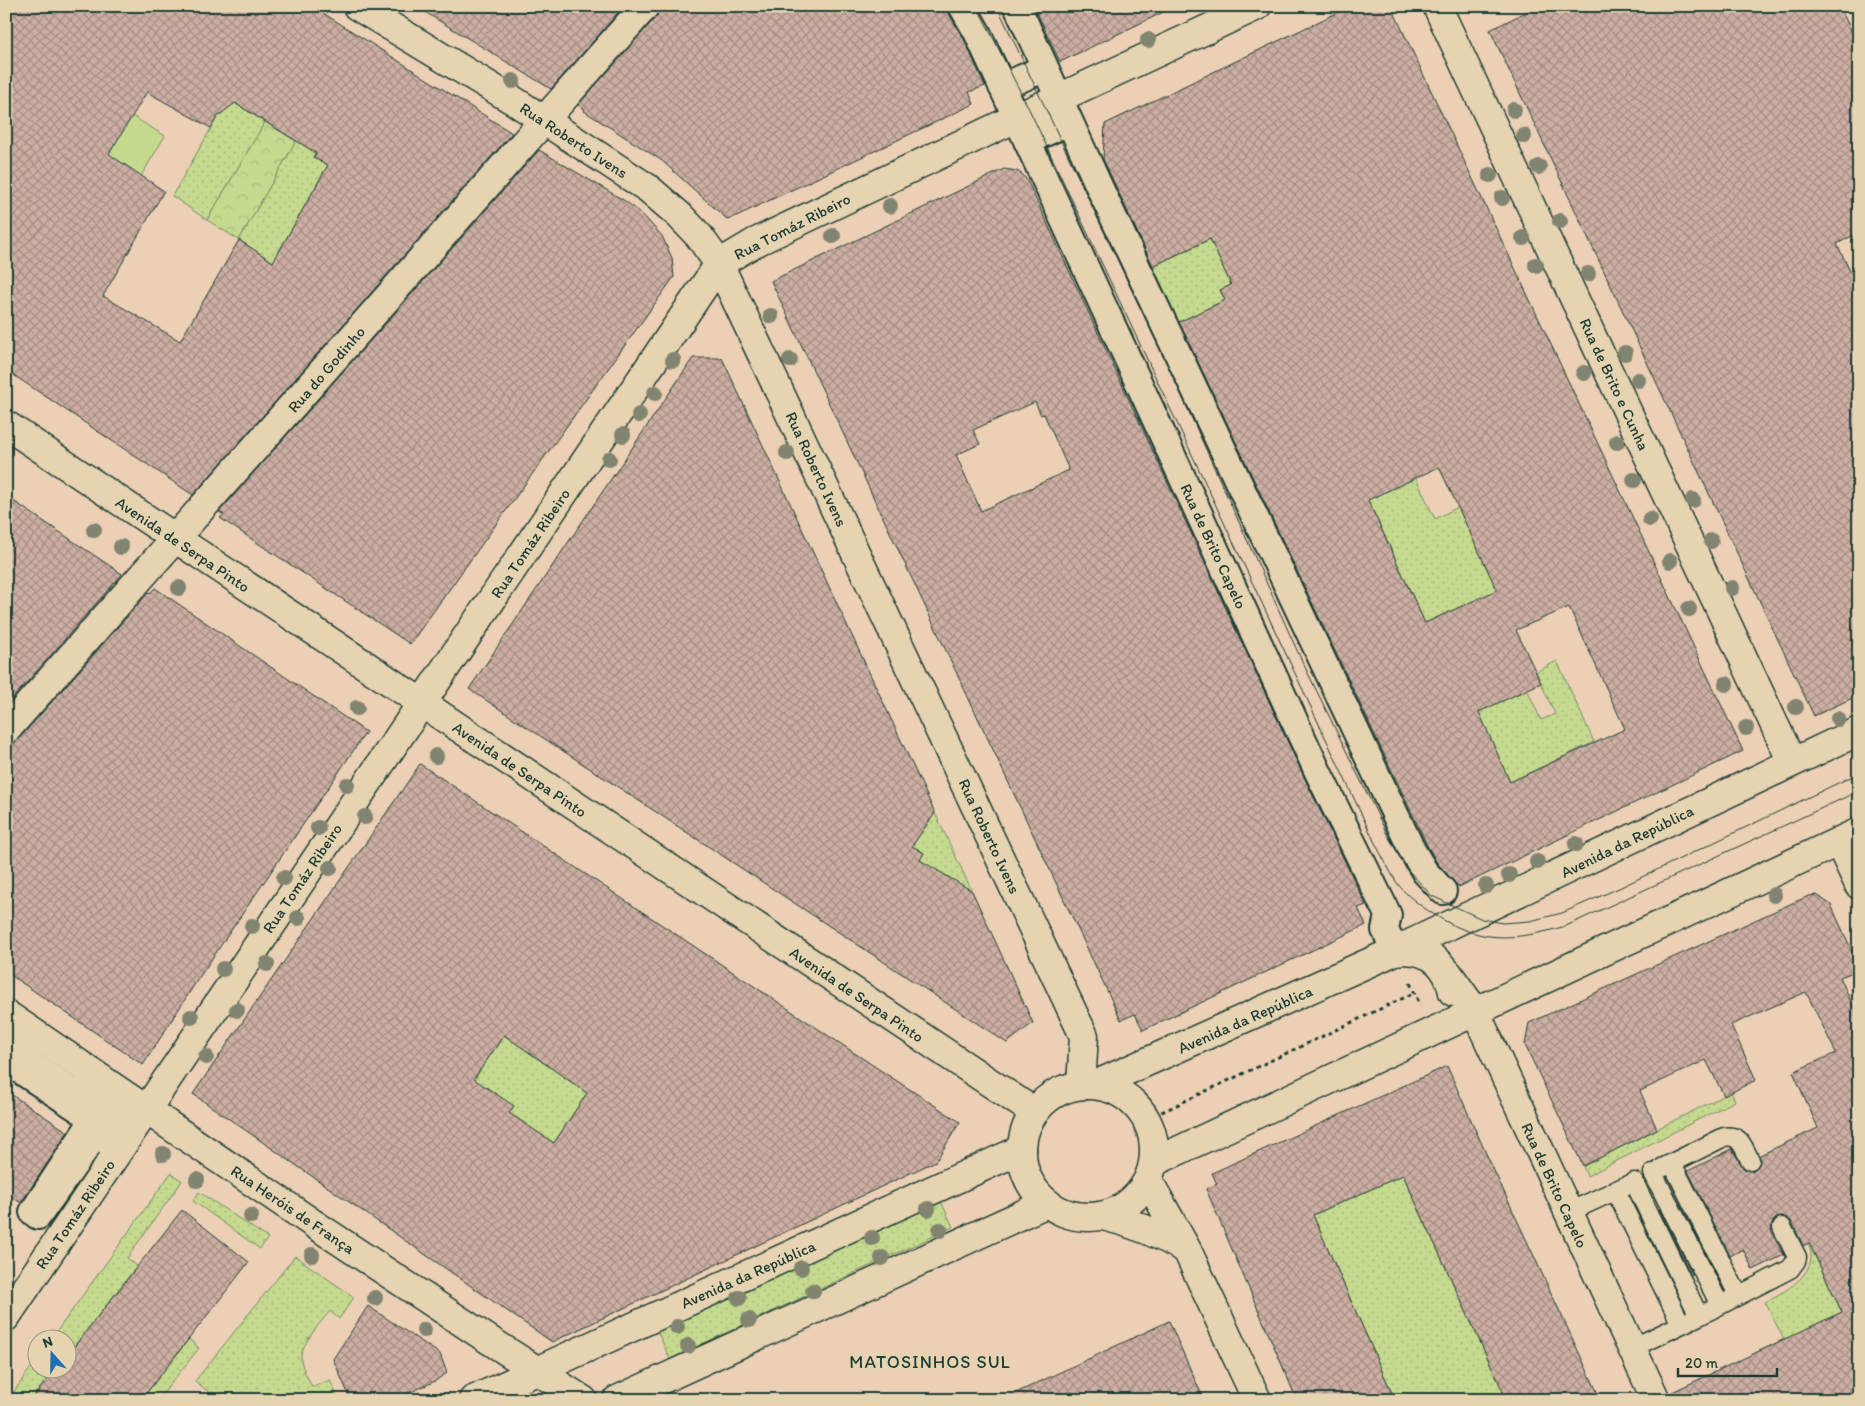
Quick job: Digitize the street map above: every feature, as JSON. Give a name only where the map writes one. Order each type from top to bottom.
[{"type":"street","name":"Rua Roberto Ivens","points":[[357,6],[545,120],[649,189],[680,216],[719,264],[1084,1036],[1088,1085]]},
{"type":"street","name":"Rua do Godinho","points":[[6,730],[645,6]]},
{"type":"street","name":"Rua de Brito Capelo","points":[[962,6],[977,32],[1314,763],[1388,915],[1385,930],[1395,951]]},
{"type":"street","points":[[1017,6],[1044,68],[1412,850],[1425,872],[1443,891]]},
{"type":"street","name":"Rua Tomáz Ribeiro","points":[[6,1317],[719,264],[754,243],[1064,110],[1257,6]]},
{"type":"street","name":"Rua de Brito e Cunha","points":[[1436,6],[1792,762]]},
{"type":"street","points":[[1002,87],[1044,68]]},
{"type":"street","name":"Avenida de Serpa Pinto","points":[[6,425],[1034,1112]]},
{"type":"street","name":"Avenida da República","points":[[1088,1085],[1395,951],[1859,731]]},
{"type":"street","points":[[1151,1171],[1474,1011],[1849,837],[1859,885]]},
{"type":"street","name":"Avenida da República","points":[[1395,951],[1406,950],[1428,955],[1439,963],[1448,974]]},
{"type":"street","name":"Rua de Brito Capelo","points":[[1448,974],[1474,1011],[1656,1400]]},
{"type":"street","points":[[1433,1032],[1447,1020],[1454,1004],[1454,996],[1448,974]]},
{"type":"street","name":"Rua Heróis de França","points":[[6,1014],[311,1222],[583,1400]]},
{"type":"street","points":[[6,1046],[80,1096],[89,1084],[107,1096],[118,1109],[119,1114],[116,1123],[104,1140],[96,1134],[38,1216],[33,1212],[94,1119],[6,1060]]},
{"type":"street","points":[[1088,1085],[1116,1091],[1134,1102],[1147,1119],[1154,1140],[1151,1171],[1137,1196],[1122,1209],[1103,1216],[1084,1218],[1064,1213],[1047,1204],[1036,1193],[1028,1180],[1022,1149],[1025,1129],[1034,1112],[1043,1102],[1053,1094],[1088,1085]]},
{"type":"street","name":"Avenida da República","points":[[473,1400],[1022,1149]]},
{"type":"street","points":[[1151,1171],[1257,1400]]},
{"type":"street","points":[[617,1400],[1047,1204]]},
{"type":"street","points":[[1103,1216],[1136,1224],[1187,1250]]},
{"type":"lane","points":[[1569,1212],[1634,1182],[1724,1136],[1732,1135],[1739,1139],[1750,1160]]},
{"type":"lane","points":[[1672,1163],[1738,1295]]},
{"type":"lane","points":[[1652,1173],[1720,1305]]},
{"type":"lane","points":[[1634,1182],[1699,1316]]},
{"type":"lane","points":[[1615,1190],[1681,1324]]},
{"type":"lane","points":[[1632,1348],[1699,1316],[1790,1268],[1796,1261],[1794,1250],[1782,1226]]},
{"type":"path","points":[[1147,1119],[1414,993]]},
{"type":"green space","points":[[325,91],[330,128],[313,157],[328,165],[273,262],[239,240]]},
{"type":"green space","points":[[228,99],[265,122],[207,220],[172,196]]},
{"type":"green space","points":[[132,116],[165,136],[141,176],[80,200]]},
{"type":"green space","points":[[265,122],[296,141],[239,240],[207,220]]},
{"type":"green space","points":[[1230,230],[1229,281],[1231,285],[1220,290],[1225,300],[1179,322],[1153,266]]},
{"type":"green space","points":[[1416,478],[1435,519],[1458,507],[1497,590],[1425,623],[1368,500]]},
{"type":"green space","points":[[1557,661],[1594,742],[1510,782],[1463,705],[1527,689],[1541,720],[1555,714],[1536,672]]},
{"type":"green space","points":[[935,813],[971,889],[926,946],[920,860],[924,853],[912,846]]},
{"type":"green space","points":[[504,1035],[587,1093],[554,1143],[509,1113],[513,1106],[464,1094]]},
{"type":"green space","points":[[1731,1092],[1735,1101],[1587,1176],[1583,1166]]},
{"type":"green space","points":[[171,1173],[182,1181],[127,1258],[137,1266],[78,1341],[78,1328],[59,1328]]},
{"type":"green space","points":[[1403,1175],[1507,1400],[1395,1400],[1313,1215]]},
{"type":"green space","points":[[199,1192],[268,1238],[260,1249],[193,1201]]},
{"type":"green space","points":[[938,1195],[953,1227],[670,1359],[655,1326]]},
{"type":"green space","points":[[1807,1239],[1842,1312],[1784,1340],[1765,1302],[1793,1285],[1805,1273],[1811,1256]]},
{"type":"green space","points":[[295,1256],[354,1297],[339,1319],[330,1311],[308,1339],[301,1357],[303,1369],[312,1387],[330,1380],[339,1400],[219,1400],[195,1381]]},
{"type":"green space","points":[[189,1339],[199,1348],[158,1400],[141,1400]]},
{"type":"green space","points":[[28,1372],[28,1378],[49,1378],[31,1400],[8,1400]]},
{"type":"building","points":[[6,6],[312,6],[512,133],[193,495],[6,370]],"holes":[[[147,92],[211,128],[217,117],[235,103],[316,153],[313,158],[328,165],[273,262],[239,240],[180,341],[103,296],[164,191],[109,154]]]},
{"type":"building","points":[[415,6],[624,6],[551,89]]},
{"type":"building","points":[[660,6],[947,6],[949,14],[964,39],[985,86],[969,92],[974,104],[728,220],[661,160],[584,111],[585,109],[578,105],[657,16]]},
{"type":"building","points":[[1034,6],[1176,6],[1060,62]]},
{"type":"building","points":[[1351,6],[1391,6],[1743,751],[1459,887],[1437,863],[1428,847],[1179,322],[1225,300],[1220,290],[1231,285],[1210,239],[1153,266],[1103,159],[1105,124]],"holes":[[[1439,467],[1497,590],[1425,623],[1368,500]],[[1569,607],[1625,729],[1510,782],[1479,712],[1541,683],[1516,630]]]},
{"type":"building","points":[[1538,6],[1839,6],[1859,46],[1859,232],[1837,244],[1859,290],[1859,695],[1814,716],[1490,30]]},
{"type":"building","points":[[539,150],[625,201],[641,213],[662,236],[672,258],[674,277],[410,644],[220,518],[224,515],[219,512]]},
{"type":"building","points":[[1004,169],[1017,171],[1023,175],[1028,182],[1305,779],[1366,905],[1358,908],[1366,925],[1143,1030],[1135,1014],[1121,1020],[771,281]],"holes":[[[1035,402],[1041,415],[1044,414],[1069,470],[981,511],[956,455],[980,444],[973,430]]]},
{"type":"building","points":[[693,358],[722,358],[935,813],[912,846],[924,853],[920,860],[972,891],[1033,1023],[1007,1043],[469,689]]},
{"type":"building","points":[[6,496],[122,574],[6,706]]},
{"type":"building","points":[[155,588],[366,732],[198,979],[143,1065],[6,972],[6,745],[11,745],[18,740],[149,592]]},
{"type":"building","points":[[420,764],[960,1122],[936,1161],[552,1342],[193,1094]],"holes":[[[504,1035],[587,1093],[554,1143],[509,1113],[514,1106],[474,1079]]]},
{"type":"building","points":[[1817,895],[1831,905],[1859,966],[1859,970],[1840,977],[1859,1019],[1859,1400],[1671,1400],[1670,1393],[1842,1312],[1809,1243],[1803,1246],[1792,1222],[1787,1218],[1778,1217],[1771,1226],[1772,1232],[1784,1255],[1753,1270],[1743,1249],[1730,1256],[1688,1171],[1732,1149],[1744,1169],[1754,1170],[1759,1165],[1760,1155],[1818,1128],[1793,1072],[1836,1053],[1806,992],[1731,1025],[1756,1080],[1724,1096],[1706,1060],[1640,1091],[1657,1129],[1583,1166],[1525,1045],[1529,1023],[1797,901]]},
{"type":"building","points":[[1447,1066],[1601,1400],[1507,1400],[1403,1175],[1313,1215],[1395,1400],[1297,1400],[1206,1189],[1217,1184],[1212,1173]]},
{"type":"building","points":[[6,1091],[68,1132],[21,1203],[6,1193]]},
{"type":"building","points":[[1659,1209],[1693,1275],[1691,1275]]},
{"type":"building","points":[[182,1210],[249,1262],[141,1400],[31,1400],[48,1378],[78,1378],[78,1341]]},
{"type":"building","points":[[368,1306],[440,1354],[447,1373],[435,1381],[394,1400],[351,1400],[333,1359]]},
{"type":"building","points":[[1169,1321],[1204,1400],[1001,1400]]},
{"type":"tram line","points":[[977,6],[1030,111],[1375,843],[1397,883],[1409,896],[1427,910],[1465,930],[1497,937],[1530,935],[1566,926],[1859,791]]},
{"type":"tram line","points":[[997,6],[1175,381],[1301,659],[1388,836],[1408,870],[1432,896],[1482,919],[1503,923],[1530,921],[1562,913],[1619,888],[1859,773]]},
{"type":"district","name":"MATOSINHOS SUL","points":[[930,1362]]}]
